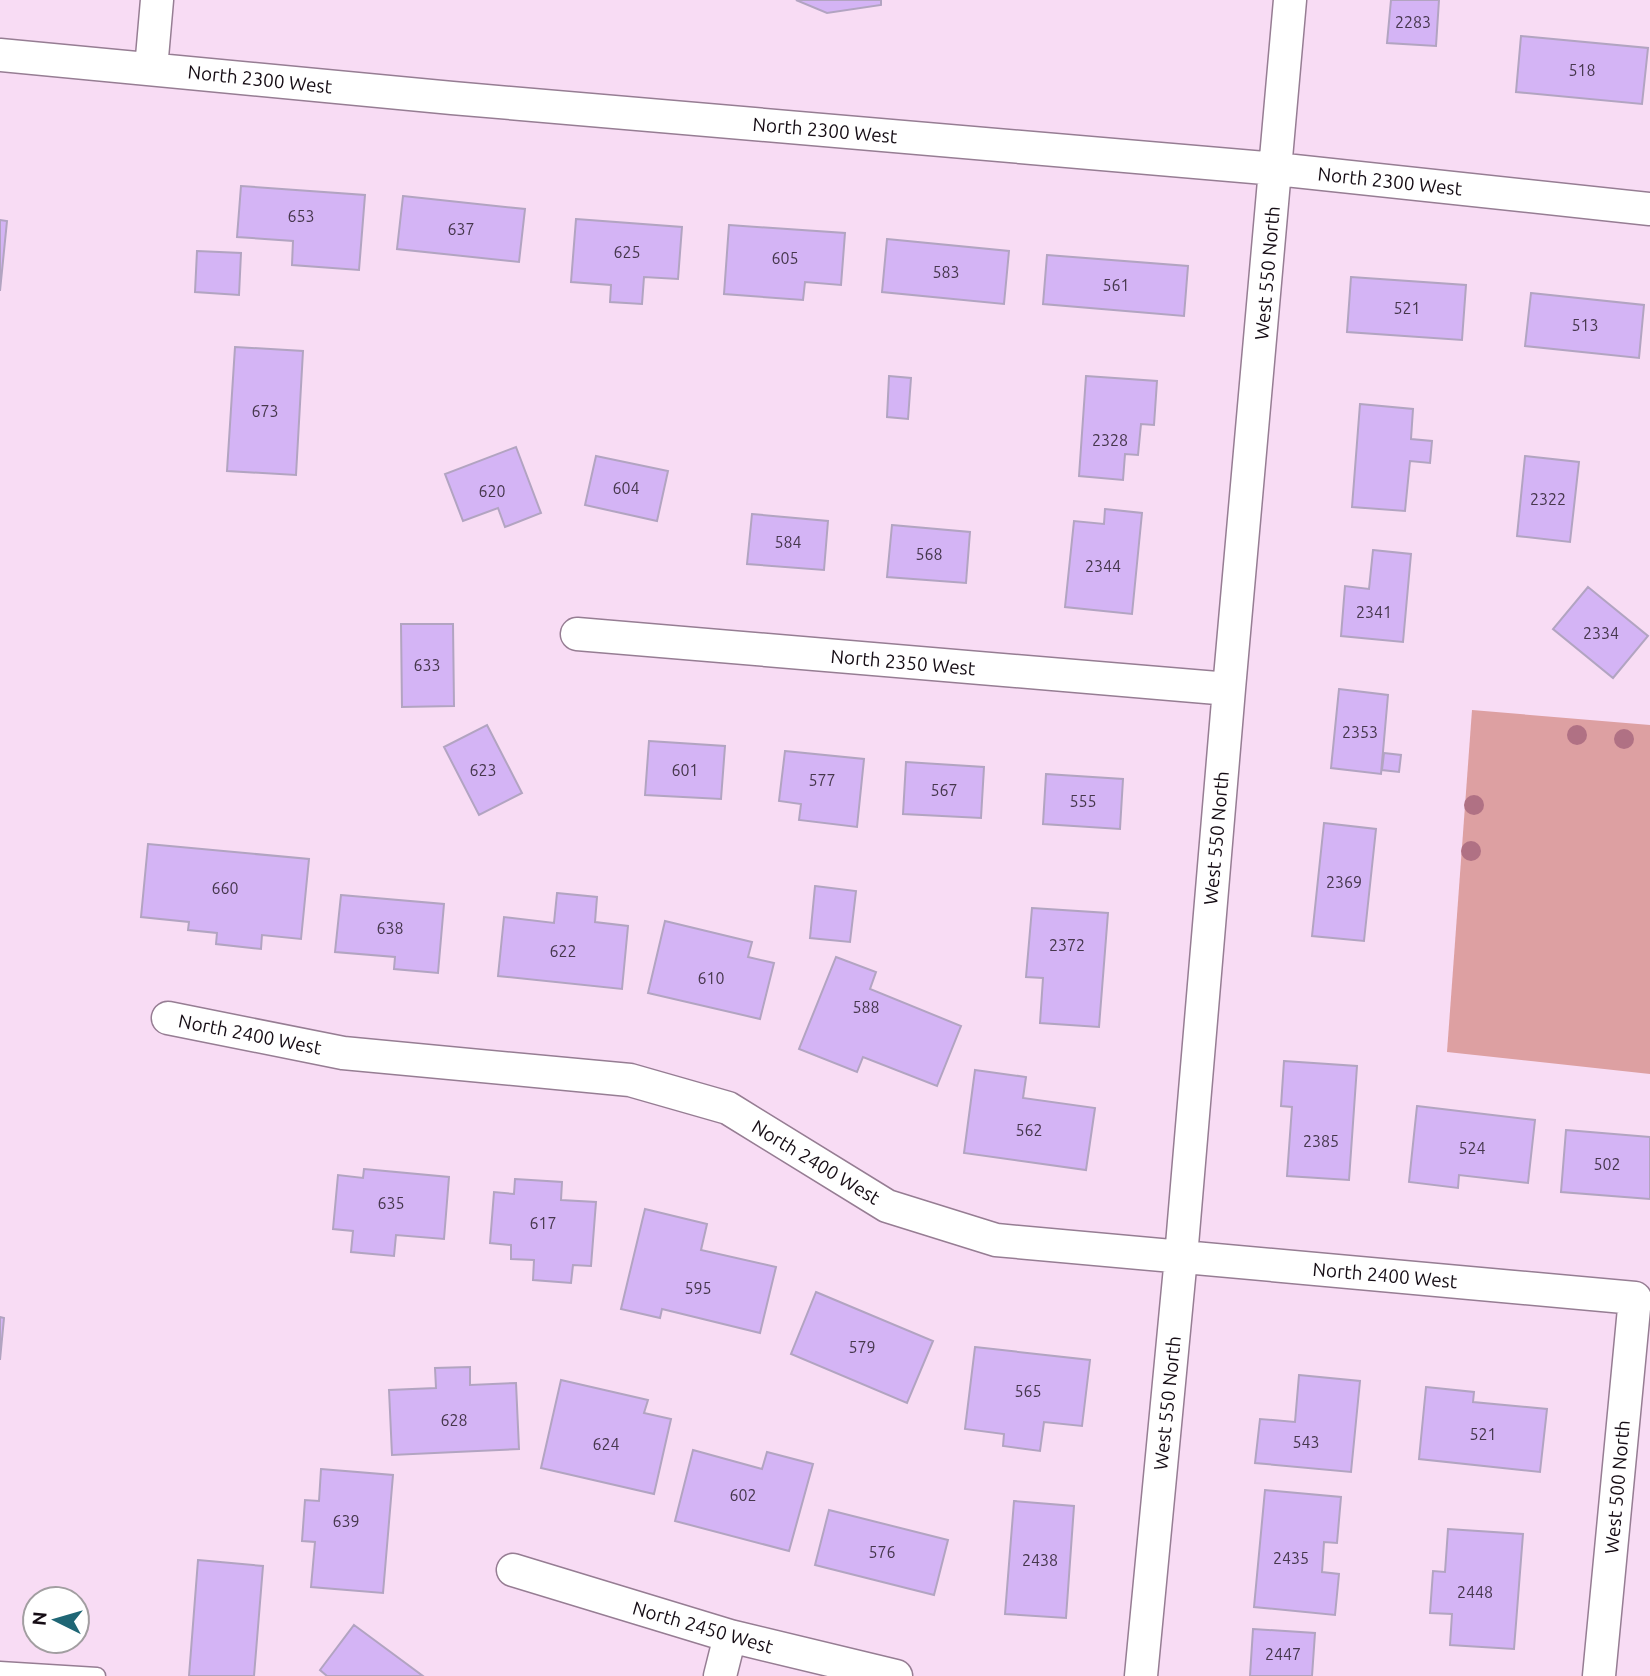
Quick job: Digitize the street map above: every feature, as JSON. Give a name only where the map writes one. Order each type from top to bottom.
[{"type":"street","points":[[151,69],[157,0]]},
{"type":"street","name":"West 550 North","points":[[1141,1676],[1181,1257],[1290,0]]},
{"type":"street","name":"North 2300 West","points":[[0,55],[1276,169],[1650,209]]},
{"type":"street","name":"North 2350 West","points":[[577,634],[1229,689]]},
{"type":"street","name":"North 2400 West","points":[[169,1018],[343,1053],[630,1080],[728,1108],[887,1206],[996,1240],[1635,1298]]},
{"type":"street","name":"West 500 North","points":[[1599,1676],[1635,1298]]},
{"type":"street","name":"North 2450 West","points":[[513,1570],[730,1636],[896,1676]]},
{"type":"street","points":[[720,1676],[730,1636]]},
{"type":"lane","points":[[0,1670],[97,1676]]},
{"type":"shaded area","points":[[1472,710],[1650,725],[1650,1074],[1447,1052]]},
{"type":"building","points":[[796,0],[881,0],[881,5],[827,13]]},
{"type":"building","points":[[1391,0],[1439,0],[1436,46],[1387,43]]},
{"type":"building","points":[[1521,36],[1648,48],[1642,104],[1516,92]]},
{"type":"building","points":[[241,186],[365,195],[359,270],[292,265],[293,241],[237,237]]},
{"type":"building","points":[[403,196],[525,209],[519,262],[397,249]]},
{"type":"building","points":[[576,219],[682,227],[678,279],[644,277],[642,304],[610,302],[611,285],[571,282]]},
{"type":"building","points":[[0,220],[7,221],[0,291]]},
{"type":"building","points":[[729,225],[845,233],[841,285],[805,282],[803,300],[724,294]]},
{"type":"building","points":[[887,239],[1009,251],[1004,304],[882,292]]},
{"type":"building","points":[[197,251],[241,253],[239,295],[195,292]]},
{"type":"building","points":[[1047,255],[1188,266],[1184,316],[1043,304]]},
{"type":"building","points":[[1351,277],[1466,285],[1462,340],[1347,332]]},
{"type":"building","points":[[1531,293],[1644,305],[1639,358],[1525,346]]},
{"type":"building","points":[[235,347],[303,351],[296,475],[227,471]]},
{"type":"building","points":[[889,376],[911,378],[908,419],[887,417]]},
{"type":"building","points":[[1086,376],[1157,381],[1154,425],[1141,424],[1138,455],[1125,454],[1123,480],[1079,476]]},
{"type":"building","points":[[1360,404],[1413,409],[1411,439],[1432,441],[1430,463],[1410,461],[1405,511],[1352,507]]},
{"type":"building","points":[[516,447],[541,513],[505,527],[498,508],[463,521],[445,474]]},
{"type":"building","points":[[596,456],[668,471],[657,521],[585,505]]},
{"type":"building","points":[[1525,456],[1579,462],[1570,542],[1517,536]]},
{"type":"building","points":[[1105,509],[1142,513],[1132,614],[1065,607],[1074,521],[1104,524]]},
{"type":"building","points":[[752,514],[828,521],[824,570],[747,564]]},
{"type":"building","points":[[892,525],[970,532],[966,583],[887,577]]},
{"type":"building","points":[[1373,550],[1411,554],[1403,642],[1341,636],[1345,586],[1369,589]]},
{"type":"building","points":[[1588,587],[1648,636],[1613,678],[1553,629]]},
{"type":"building","points":[[401,624],[453,624],[454,706],[402,707]]},
{"type":"building","points":[[1339,689],[1388,695],[1381,774],[1331,768]]},
{"type":"building","points":[[487,725],[522,793],[479,815],[444,747]]},
{"type":"building","points":[[649,741],[725,746],[721,799],[645,795]]},
{"type":"building","points":[[785,751],[864,759],[857,827],[799,820],[801,804],[779,801]]},
{"type":"building","points":[[1384,753],[1401,755],[1399,772],[1382,770]]},
{"type":"building","points":[[906,762],[984,767],[981,818],[903,814]]},
{"type":"building","points":[[1046,774],[1123,779],[1120,829],[1043,824]]},
{"type":"building","points":[[1324,823],[1376,829],[1364,941],[1312,936]]},
{"type":"building","points":[[148,844],[309,859],[301,939],[262,935],[261,949],[216,944],[217,933],[188,930],[189,922],[141,917]]},
{"type":"building","points":[[815,886],[856,891],[850,942],[810,938]]},
{"type":"building","points":[[557,893],[597,897],[595,922],[628,926],[622,989],[498,976],[504,917],[554,923]]},
{"type":"building","points":[[341,895],[444,904],[438,973],[394,969],[395,957],[335,952]]},
{"type":"building","points":[[1032,908],[1108,913],[1099,1027],[1040,1023],[1043,978],[1026,977]]},
{"type":"building","points":[[665,921],[752,942],[748,957],[774,963],[760,1019],[648,993]]},
{"type":"building","points":[[836,957],[876,972],[870,989],[961,1026],[937,1086],[863,1057],[857,1072],[799,1049]]},
{"type":"building","points":[[1284,1061],[1357,1066],[1349,1180],[1287,1176],[1292,1107],[1281,1106]]},
{"type":"building","points":[[975,1070],[1026,1077],[1023,1098],[1095,1108],[1086,1170],[964,1153]]},
{"type":"building","points":[[1417,1106],[1535,1120],[1528,1183],[1459,1175],[1458,1188],[1409,1182]]},
{"type":"building","points":[[1566,1130],[1650,1137],[1650,1199],[1561,1192]]},
{"type":"building","points":[[364,1169],[449,1177],[444,1239],[396,1235],[394,1256],[351,1252],[353,1231],[333,1229],[338,1175],[363,1178]]},
{"type":"building","points":[[515,1179],[562,1182],[561,1200],[596,1202],[591,1266],[573,1265],[571,1283],[533,1280],[534,1260],[511,1259],[511,1245],[490,1243],[494,1192],[514,1194]]},
{"type":"building","points":[[645,1209],[707,1224],[701,1250],[776,1267],[760,1333],[662,1309],[660,1318],[621,1309]]},
{"type":"building","points":[[816,1292],[933,1341],[907,1403],[791,1354]]},
{"type":"building","points":[[0,1317],[4,1318],[0,1360]]},
{"type":"building","points":[[975,1347],[1090,1360],[1082,1426],[1044,1422],[1040,1451],[1003,1446],[1004,1434],[965,1429]]},
{"type":"building","points":[[470,1367],[470,1385],[516,1383],[519,1449],[392,1455],[389,1390],[436,1388],[435,1368]]},
{"type":"building","points":[[1299,1375],[1360,1381],[1351,1472],[1255,1463],[1260,1419],[1295,1422]]},
{"type":"building","points":[[561,1380],[648,1400],[644,1413],[671,1419],[654,1494],[541,1468]]},
{"type":"building","points":[[1426,1387],[1474,1392],[1473,1402],[1547,1409],[1540,1472],[1419,1459]]},
{"type":"building","points":[[693,1450],[762,1469],[767,1452],[813,1464],[789,1551],[675,1521]]},
{"type":"building","points":[[321,1469],[393,1475],[383,1593],[311,1587],[315,1542],[302,1541],[305,1500],[319,1501]]},
{"type":"building","points":[[1265,1490],[1341,1497],[1337,1543],[1324,1542],[1322,1572],[1339,1574],[1335,1615],[1254,1607]]},
{"type":"building","points":[[1014,1501],[1074,1506],[1066,1618],[1005,1614]]},
{"type":"building","points":[[829,1510],[948,1540],[934,1595],[815,1565]]},
{"type":"building","points":[[1448,1529],[1523,1534],[1514,1649],[1450,1645],[1452,1614],[1430,1613],[1433,1571],[1445,1572]]},
{"type":"building","points":[[198,1560],[263,1566],[254,1676],[189,1676]]},
{"type":"building","points":[[354,1625],[423,1676],[327,1676],[320,1670]]},
{"type":"building","points":[[1253,1629],[1315,1633],[1312,1676],[1250,1676]]}]
